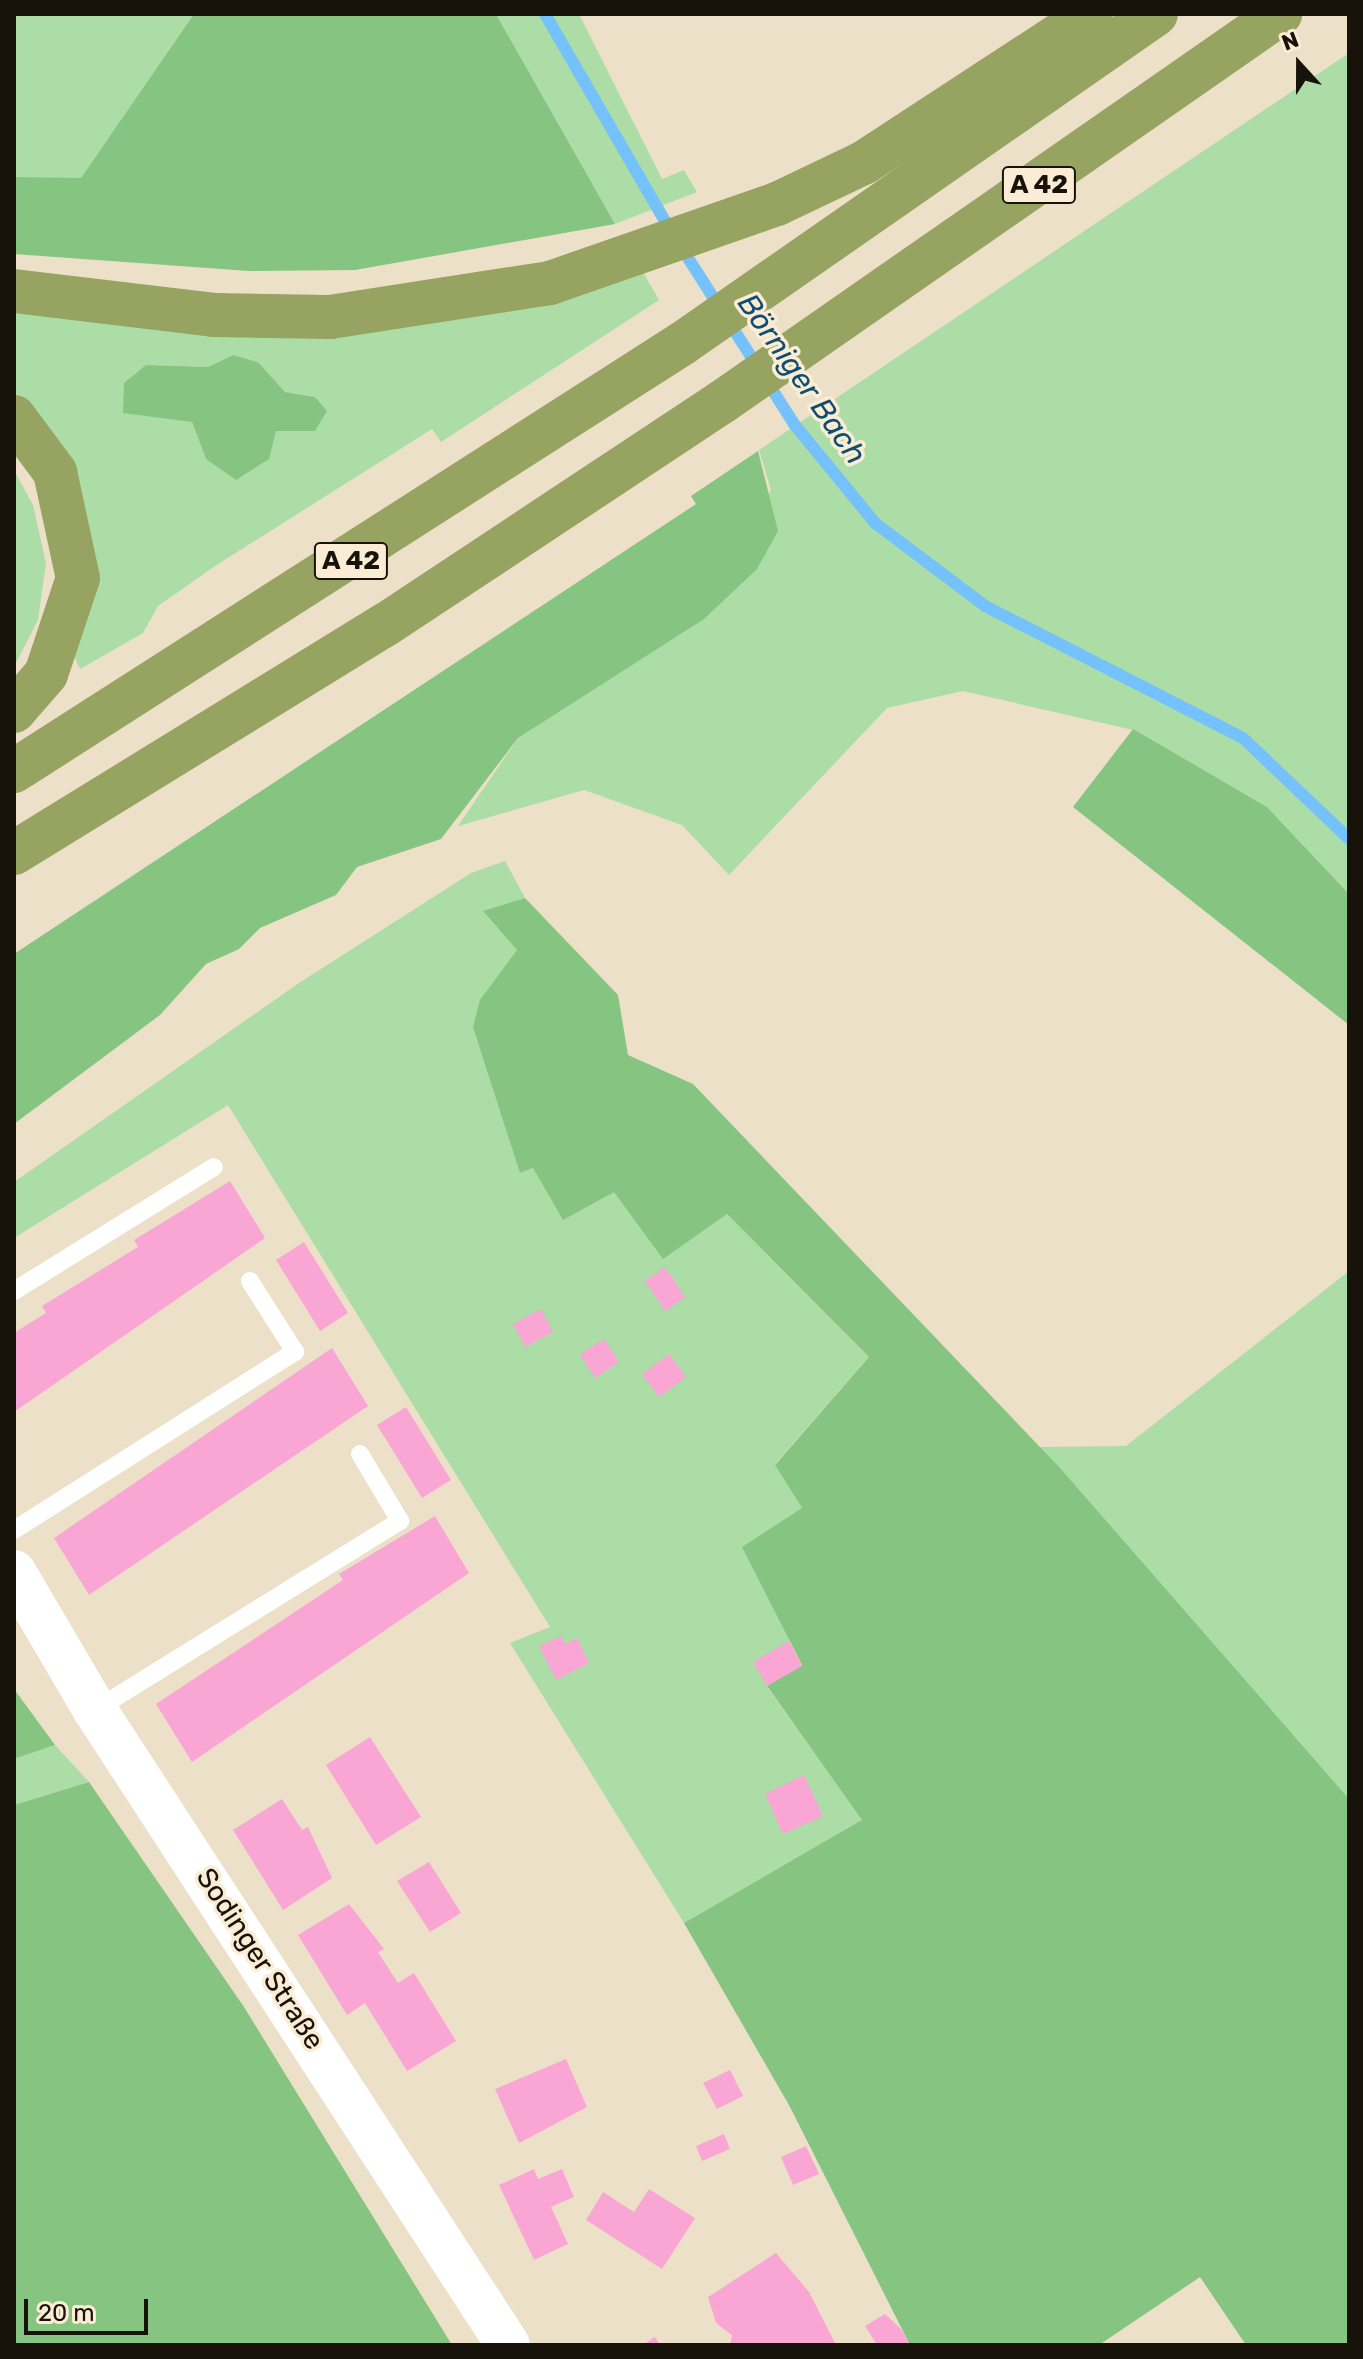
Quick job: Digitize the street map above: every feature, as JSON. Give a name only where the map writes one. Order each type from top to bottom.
[{"type":"highway","points":[[14,291],[214,315],[330,317],[432,306],[634,256],[716,226],[865,162],[1091,14]]},
{"type":"highway","name":"A 42","points":[[14,771],[683,343],[1156,14]]},
{"type":"highway","name":"A 42","points":[[14,853],[385,625],[722,402],[1280,14]]},
{"type":"highway","points":[[14,417],[55,472],[78,578],[46,674],[14,711]]},
{"type":"main road","name":"Sodinger Straße","points":[[14,1572],[95,1710],[508,2345]]},
{"type":"lane","points":[[14,1291],[214,1167]]},
{"type":"lane","points":[[14,1530],[295,1352],[250,1281]]},
{"type":"lane","points":[[95,1710],[400,1521],[360,1454]]},
{"type":"green space","points":[[14,14],[194,14],[81,179],[14,177]]},
{"type":"green space","points":[[194,14],[496,14],[615,224],[355,270],[249,271],[14,254],[14,177],[81,178]]},
{"type":"green space","points":[[496,14],[579,14],[662,179],[684,170],[697,192],[615,224]]},
{"type":"green space","points":[[1349,53],[1349,894],[1267,807],[1133,730],[963,691],[887,708],[729,875],[682,825],[584,790],[458,826],[518,738],[650,652],[771,490],[759,450]]},
{"type":"green space","points":[[643,272],[659,300],[441,442],[432,429],[215,566],[158,606],[143,633],[80,669],[74,656],[90,609],[94,552],[76,483],[14,394],[14,304],[88,313]],"holes":[[[233,355],[258,362],[285,392],[315,397],[314,431],[276,431],[206,459],[192,422],[161,412],[146,365],[208,367]]]},
{"type":"green space","points":[[233,355],[258,362],[285,392],[315,397],[327,411],[315,431],[276,431],[269,459],[236,480],[206,459],[192,422],[123,413],[124,383],[146,365],[208,367]]},
{"type":"green space","points":[[758,451],[778,531],[757,569],[704,619],[518,738],[441,839],[357,867],[336,895],[260,928],[239,949],[206,964],[160,1015],[14,1124],[14,954],[696,504],[691,496]]},
{"type":"green space","points":[[14,470],[33,505],[46,563],[38,620],[14,667]]},
{"type":"green space","points":[[1133,729],[1267,807],[1349,894],[1349,1025],[1073,807]]},
{"type":"green space","points":[[505,861],[525,898],[484,912],[517,950],[502,973],[520,1173],[533,1168],[727,1214],[869,1357],[775,1464],[802,1508],[789,1641],[802,1666],[767,1687],[863,1820],[684,1923],[510,1643],[550,1627],[228,1105],[14,1238],[14,1182],[299,983],[471,873]]},
{"type":"green space","points":[[525,898],[618,995],[628,1055],[693,1084],[1060,1468],[1349,1799],[1349,2345],[1246,2345],[1200,2277],[1099,2345],[910,2345],[789,2105],[684,1923],[862,1820],[767,1686],[802,1665],[742,1547],[802,1508],[775,1465],[869,1357],[727,1214],[663,1259],[614,1192],[563,1220],[533,1168],[520,1173],[473,1027],[480,1000],[517,950],[483,911]]},
{"type":"green space","points":[[1349,1271],[1349,1799],[1036,1447],[1126,1446]]},
{"type":"green space","points":[[14,1689],[55,1745],[14,1759]]},
{"type":"green space","points":[[55,1745],[89,1782],[14,1805],[14,1759]]},
{"type":"green space","points":[[89,1782],[244,2007],[452,2345],[14,2345],[14,1805]]},
{"type":"building","points":[[230,1181],[265,1238],[14,1412],[14,1333],[46,1313],[42,1306],[138,1247],[134,1240]]},
{"type":"building","points":[[304,1242],[348,1313],[320,1331],[276,1260]]},
{"type":"building","points":[[665,1267],[685,1297],[665,1311],[645,1281]]},
{"type":"building","points":[[541,1309],[553,1332],[525,1347],[513,1324]]},
{"type":"building","points":[[604,1339],[619,1362],[595,1378],[580,1354]]},
{"type":"building","points":[[332,1348],[368,1406],[89,1595],[54,1538]]},
{"type":"building","points":[[669,1354],[686,1377],[659,1397],[642,1374]]},
{"type":"building","points":[[406,1407],[451,1480],[422,1498],[377,1425]]},
{"type":"building","points":[[435,1516],[469,1573],[192,1762],[156,1704],[343,1580],[339,1574]]},
{"type":"building","points":[[561,1636],[565,1644],[577,1638],[589,1663],[556,1680],[539,1646]]},
{"type":"building","points":[[789,1641],[802,1666],[767,1686],[753,1662]]},
{"type":"building","points":[[370,1737],[421,1817],[376,1845],[326,1765]]},
{"type":"building","points":[[804,1775],[823,1816],[783,1834],[765,1794]]},
{"type":"building","points":[[282,1799],[302,1830],[308,1827],[332,1878],[283,1910],[233,1830]]},
{"type":"building","points":[[429,1862],[461,1913],[430,1932],[397,1881]]},
{"type":"building","points":[[349,1904],[384,1949],[378,1952],[398,1983],[414,1973],[456,2041],[407,2071],[365,2003],[347,2015],[298,1935]]},
{"type":"building","points":[[566,2059],[587,2107],[519,2143],[495,2089]]},
{"type":"building","points":[[730,2070],[743,2096],[717,2109],[703,2083]]},
{"type":"building","points":[[724,2134],[730,2149],[702,2161],[696,2146]]},
{"type":"building","points":[[806,2146],[819,2174],[793,2185],[781,2157]]},
{"type":"building","points":[[534,2169],[538,2179],[562,2169],[574,2197],[551,2207],[568,2244],[534,2260],[499,2185]]},
{"type":"building","points":[[649,2189],[695,2218],[662,2269],[586,2220],[603,2192],[634,2212]]},
{"type":"building","points":[[776,2253],[809,2292],[836,2345],[730,2345],[732,2335],[716,2323],[708,2297]]},
{"type":"building","points":[[885,2314],[901,2329],[910,2345],[877,2345],[865,2326]]},
{"type":"building","points":[[655,2337],[660,2345],[643,2345]]},
{"type":"waterway","name":"Börniger Bach","points":[[545,14],[671,231]]},
{"type":"waterway","name":"Börniger Bach","points":[[681,247],[794,424],[875,523],[985,606],[1243,738],[1349,839]]}]
